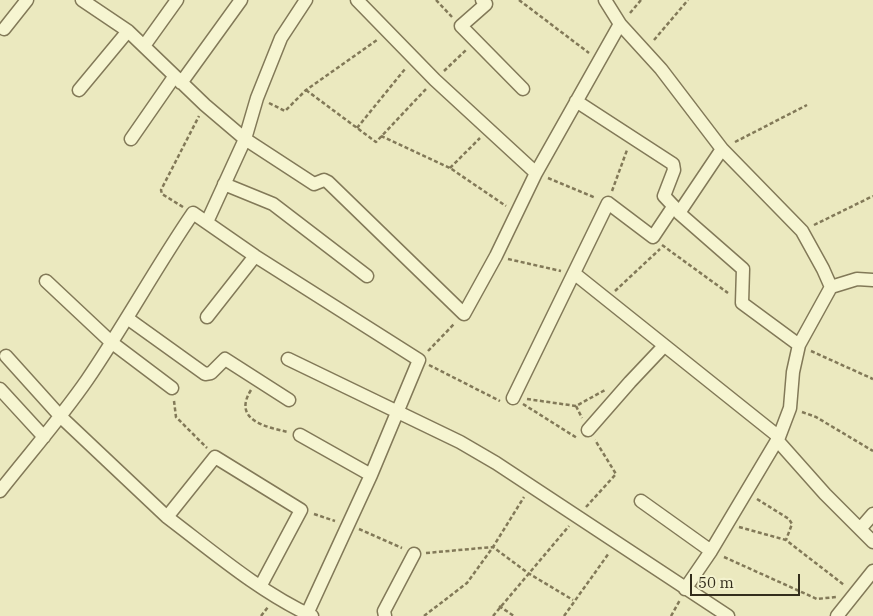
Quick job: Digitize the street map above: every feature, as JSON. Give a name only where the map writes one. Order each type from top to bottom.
[{"type":"street","points":[[4,29],[27,0]]},
{"type":"street","points":[[82,0],[128,31],[205,106],[245,139],[314,184],[324,180],[328,182],[464,314],[496,256],[536,173],[620,24]]},
{"type":"street","points":[[144,46],[177,0]]},
{"type":"street","points":[[131,139],[241,0]]},
{"type":"street","points":[[207,222],[245,139],[257,98],[282,38],[306,0]]},
{"type":"street","points":[[357,0],[435,80],[536,173]]},
{"type":"street","points":[[482,0],[486,4],[461,26],[523,89]]},
{"type":"street","points":[[605,0],[620,24],[644,51],[722,149],[802,231],[823,269],[830,287]]},
{"type":"street","points":[[79,90],[128,31]]},
{"type":"street","points":[[576,101],[631,139],[674,164],[674,170],[664,196],[676,210],[743,269],[742,303],[799,345]]},
{"type":"street","points":[[513,398],[608,203],[653,237],[722,149]]},
{"type":"street","points":[[224,184],[273,204],[367,276]]},
{"type":"street","points":[[0,491],[61,417],[193,213],[255,256],[419,360],[310,615],[261,585],[167,517],[61,417],[6,356]]},
{"type":"street","points":[[207,317],[255,256]]},
{"type":"street","points":[[575,274],[778,439],[825,494],[873,542]]},
{"type":"street","points":[[685,590],[728,524],[778,439],[790,408],[793,372],[799,345],[830,287],[857,279],[873,280]]},
{"type":"street","points":[[46,282],[111,342],[172,388]]},
{"type":"street","points":[[126,318],[205,374],[211,373],[224,359],[289,400]]},
{"type":"street","points":[[588,430],[664,346]]},
{"type":"street","points":[[288,359],[396,413],[460,442],[531,485],[618,542],[685,590],[728,616]]},
{"type":"street","points":[[0,389],[44,438]]},
{"type":"street","points":[[300,435],[371,475]]},
{"type":"street","points":[[167,517],[215,457],[301,510],[261,585]]},
{"type":"street","points":[[642,501],[711,551]]},
{"type":"street","points":[[860,529],[873,514]]},
{"type":"street","points":[[385,616],[384,611],[414,554]]},
{"type":"street","points":[[837,616],[873,571]]},
{"type":"path","points":[[436,0],[461,26]]},
{"type":"path","points":[[519,0],[598,60]]},
{"type":"path","points":[[620,24],[641,0]]},
{"type":"path","points":[[644,51],[688,0]]},
{"type":"path","points":[[257,98],[285,111],[306,90],[389,32]]},
{"type":"path","points":[[306,90],[376,142],[476,40]]},
{"type":"path","points":[[357,128],[414,58]]},
{"type":"path","points":[[193,213],[172,200],[161,190],[205,106]]},
{"type":"path","points":[[722,149],[807,106]]},
{"type":"path","points":[[450,168],[488,130]]},
{"type":"path","points":[[381,136],[450,168],[517,213]]},
{"type":"path","points":[[536,173],[608,203],[631,139]]},
{"type":"path","points":[[802,231],[873,196]]},
{"type":"path","points":[[606,300],[663,246],[742,303]]},
{"type":"path","points":[[496,256],[575,274]]},
{"type":"path","points":[[464,314],[419,360],[499,402],[513,398],[576,406]]},
{"type":"path","points":[[799,345],[873,379]]},
{"type":"path","points":[[257,379],[245,400],[246,411],[250,418],[268,427],[300,435]]},
{"type":"path","points":[[172,388],[176,417],[215,457]]},
{"type":"path","points":[[493,616],[499,606],[616,474],[588,430],[579,438],[574,437],[513,398]]},
{"type":"path","points":[[790,408],[816,417],[873,452]]},
{"type":"path","points":[[424,616],[467,583],[494,547],[531,485]]},
{"type":"path","points":[[745,493],[789,519],[792,524],[786,540]]},
{"type":"path","points":[[301,510],[349,525],[414,554],[494,547],[528,573],[573,600]]},
{"type":"path","points":[[728,524],[786,540],[855,594]]},
{"type":"path","points":[[564,616],[573,600],[618,542]]},
{"type":"path","points":[[711,551],[817,599],[855,594]]},
{"type":"path","points":[[671,616],[685,590]]},
{"type":"path","points":[[499,606],[514,616]]}]
